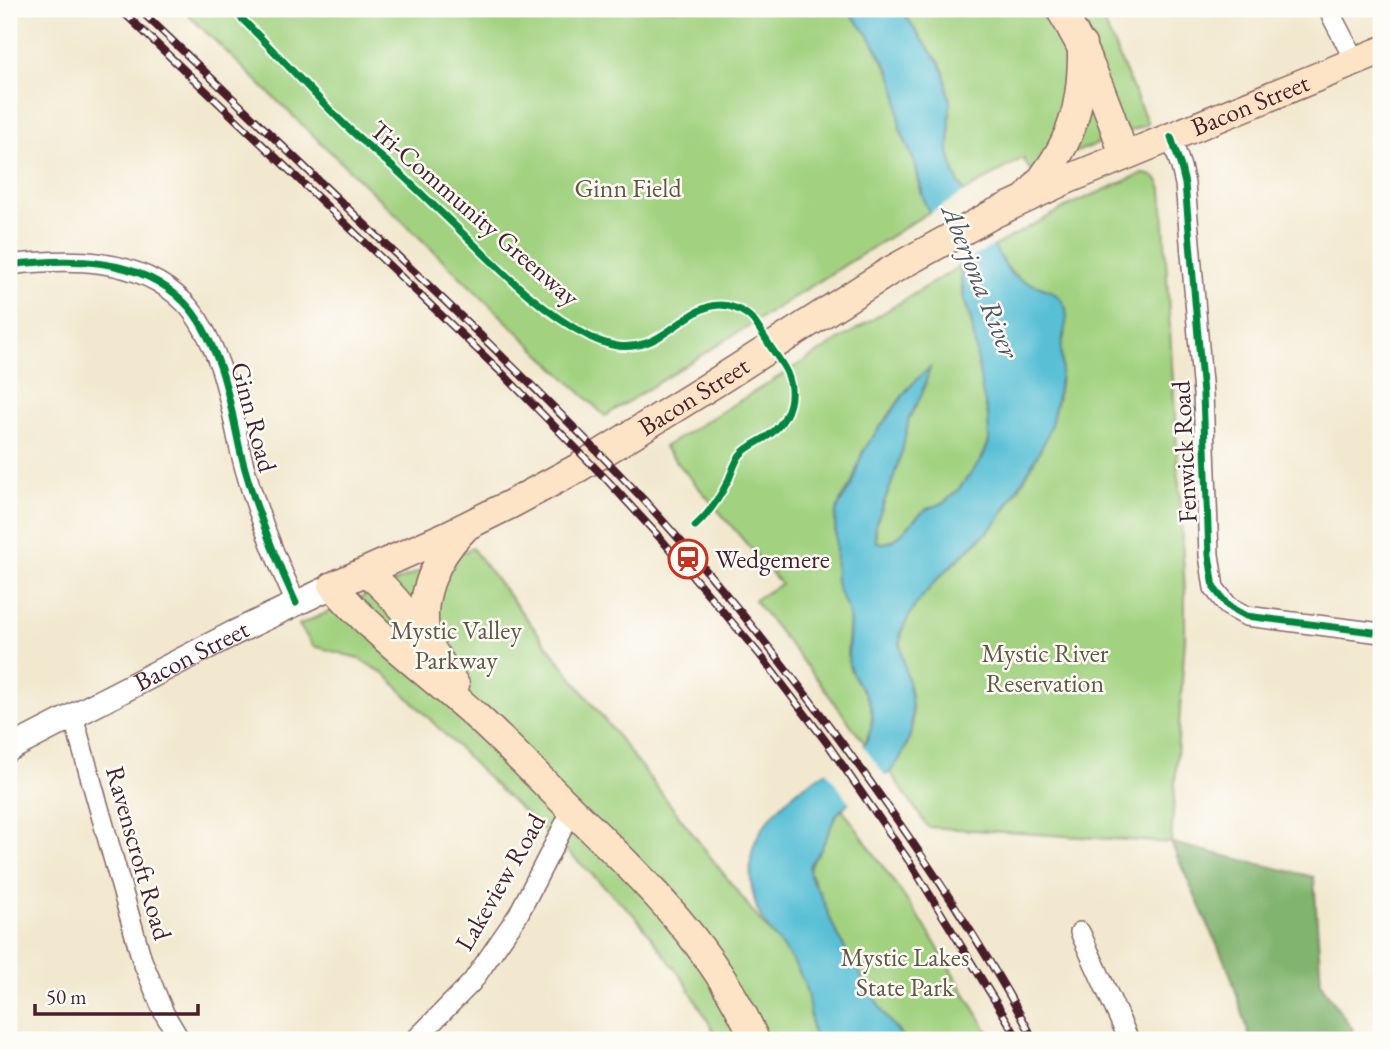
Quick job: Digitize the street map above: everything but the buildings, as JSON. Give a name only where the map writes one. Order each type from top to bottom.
[{"type":"main road","points":[[1060,9],[1082,45],[1111,115],[1124,156]]},
{"type":"main road","points":[[1027,197],[1052,165],[1073,125],[1080,93],[1082,45]]},
{"type":"main road","name":"Bacon Street","points":[[333,586],[534,492],[610,449],[929,248],[995,213],[1124,156],[1381,51]]},
{"type":"main road","points":[[430,648],[423,617],[429,584],[446,550],[468,525]]},
{"type":"main road","points":[[366,572],[388,591],[476,716]]},
{"type":"main road","points":[[333,586],[366,621],[476,716],[634,870],[684,926],[717,971],[755,1040]]},
{"type":"street","points":[[1328,9],[1355,61]]},
{"type":"street","name":"Fenwick Road","points":[[1171,137],[1185,184],[1203,394],[1209,555],[1214,588],[1228,606],[1246,616],[1381,633]]},
{"type":"street","name":"Ginn Road","points":[[9,265],[84,261],[114,265],[160,283],[184,302],[209,339],[220,368],[252,492],[275,556],[296,603]]},
{"type":"street","name":"Bacon Street","points":[[9,749],[205,647],[333,586]]},
{"type":"street","name":"Ravenscroft Road","points":[[74,716],[142,960],[164,1013],[180,1040]]},
{"type":"street","name":"Lakeview Road","points":[[418,1039],[472,982],[518,915],[572,810]]},
{"type":"street","points":[[1080,932],[1129,1040]]},
{"type":"green space","name":"Ginn Field","points":[[182,9],[846,9],[868,34],[895,82],[900,129],[915,163],[921,192],[929,212],[605,416]]},
{"type":"green space","points":[[901,9],[1097,9],[1148,124],[1030,170],[1023,158],[964,192],[955,176],[949,152],[950,103],[944,73]]},
{"type":"green space","name":"Mystic River Reservation","points":[[1141,174],[1155,178],[1162,190],[1185,592],[1185,638],[1171,843],[928,827],[890,772],[906,747],[912,730],[913,716],[902,659],[902,632],[906,620],[925,593],[1003,513],[1030,470],[1043,443],[1060,384],[1060,352],[1065,331],[1051,291],[1016,276],[1005,265],[994,246],[1072,204]]},
{"type":"green space","points":[[960,266],[963,294],[973,329],[989,423],[987,448],[971,474],[946,501],[920,514],[894,539],[880,543],[876,541],[876,523],[902,451],[909,418],[926,384],[908,388],[862,453],[851,485],[840,501],[835,520],[837,584],[850,618],[847,652],[850,669],[871,706],[871,727],[865,744],[754,600],[781,584],[664,447]]},
{"type":"green space","name":"Mystic Valley Parkway","points":[[472,548],[791,958],[808,996],[815,1040],[719,1040],[685,982],[636,917],[503,793],[387,676],[358,658],[313,646],[299,625]]},
{"type":"green space","name":"Mystic Lakes State Park","points":[[842,808],[924,925],[993,1040],[905,1040],[865,985],[835,930],[809,871]]},
{"type":"green space","points":[[1171,843],[1314,877],[1321,984],[1353,1030],[1343,1040],[1251,1040],[1230,973]]},
{"type":"water","name":"Aberjona River","points":[[846,9],[901,9],[939,62],[950,103],[949,152],[955,176],[1011,274],[1051,291],[1060,298],[1066,308],[1067,318],[1061,348],[1059,386],[1045,441],[998,521],[937,579],[915,606],[901,632],[900,645],[911,695],[912,716],[906,746],[890,772],[836,815],[821,849],[810,864],[811,879],[849,956],[886,1017],[905,1040],[815,1040],[804,983],[799,971],[769,931],[757,909],[751,878],[754,845],[770,818],[802,787],[862,747],[872,722],[870,704],[849,664],[849,616],[836,582],[836,513],[853,482],[864,450],[907,390],[930,368],[921,396],[909,418],[902,451],[876,523],[875,537],[880,543],[891,542],[919,515],[944,503],[957,491],[982,459],[989,442],[988,416],[960,266],[925,204],[915,163],[900,129],[897,93],[890,71],[868,34]]},
{"type":"pier","points":[[967,191],[996,244],[956,267],[927,215]]},
{"type":"pier","points":[[861,743],[887,778],[851,805],[825,769]]},
{"type":"railway","points":[[120,9],[503,374],[661,539],[760,655],[827,743],[911,864],[1019,1040]]},
{"type":"railway","points":[[139,9],[525,378],[643,499],[702,565],[785,667],[887,805],[975,937],[1034,1040]]},
{"type":"cycle path","name":"Tri-Community Greenway","points":[[232,9],[349,129],[515,283],[570,326],[597,340],[625,347],[657,338],[689,316],[711,306],[735,308],[753,320],[787,373],[791,389],[788,412],[774,431],[740,455],[718,498],[695,526]]},
{"type":"cycle path","points":[[1171,137],[1185,184],[1203,394],[1209,555],[1214,588],[1228,606],[1246,616],[1381,633]]},
{"type":"cycle path","points":[[9,265],[55,261],[124,268],[166,287],[196,316],[220,366],[252,492],[296,603]]},
{"type":"place","name":"Wedgemere","points":[[688,559]]}]
